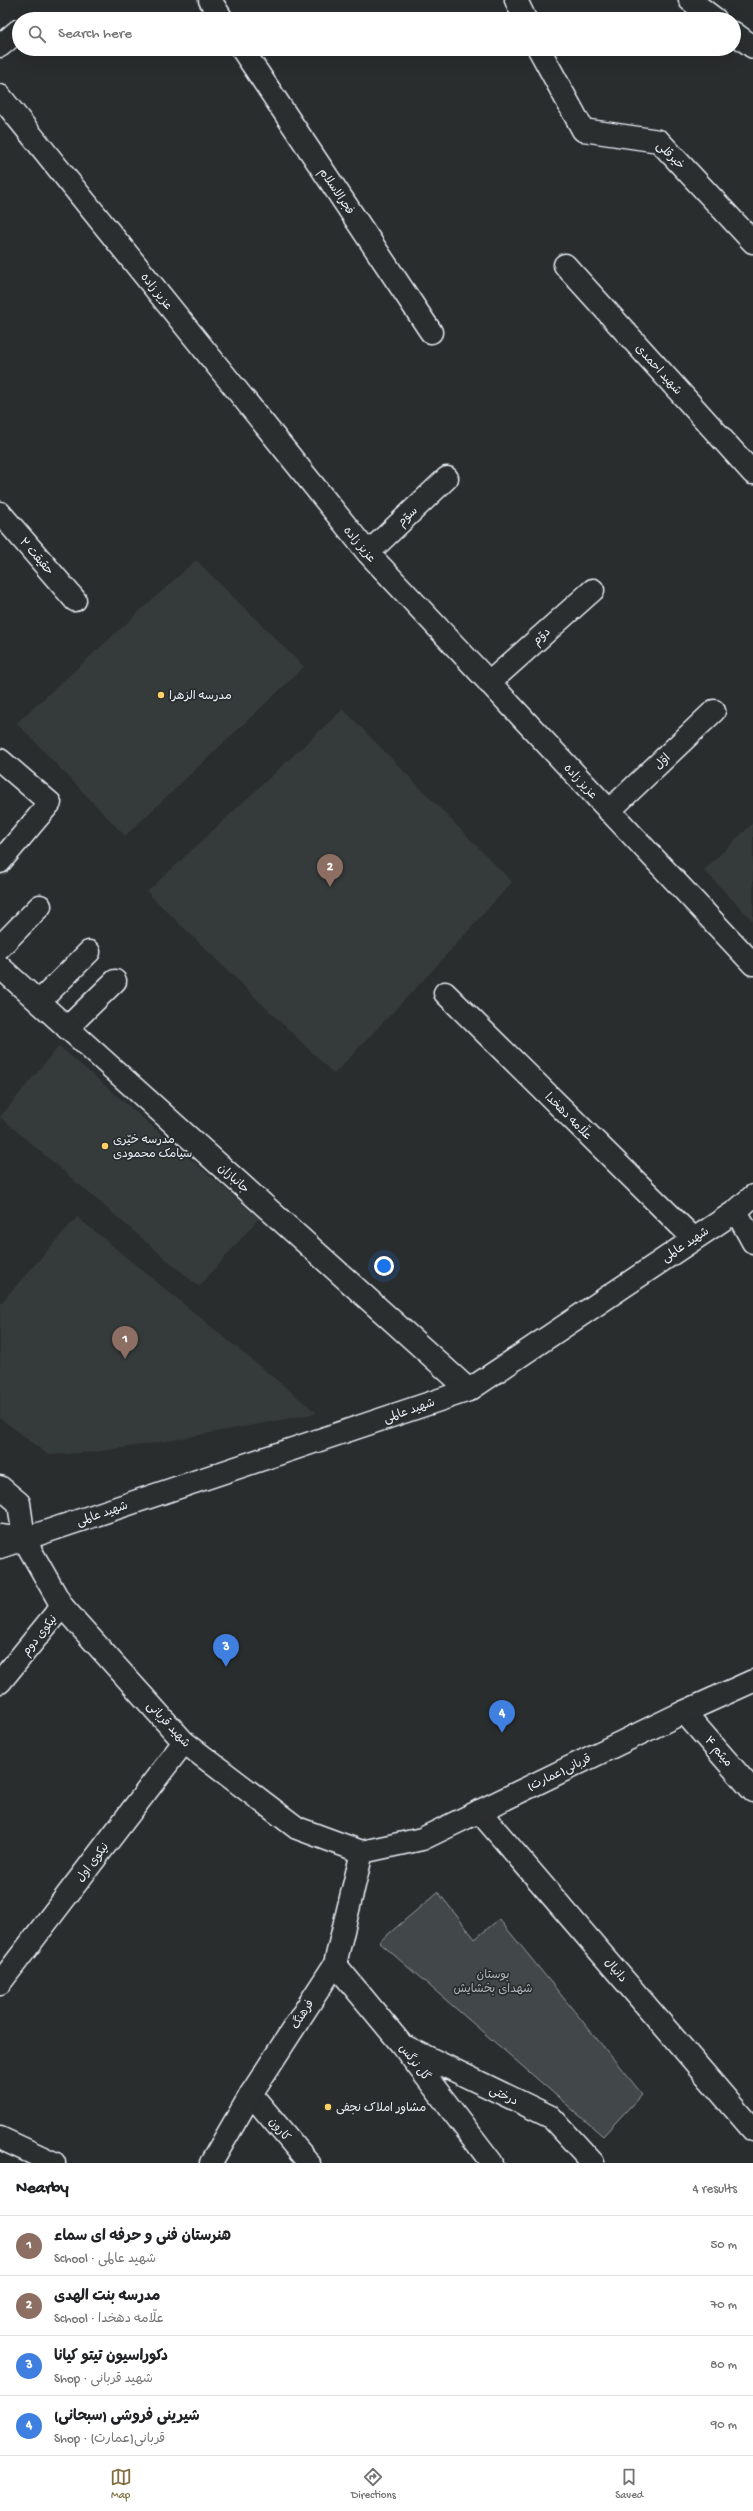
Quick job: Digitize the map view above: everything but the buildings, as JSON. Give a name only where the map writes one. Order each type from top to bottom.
[{"type":"street","points":[[210,0],[218,12]]},
{"type":"street","points":[[516,0],[522,12]]},
{"type":"street","points":[[690,0],[706,12]]},
{"type":"street","points":[[0,46],[12,36]]},
{"type":"street","points":[[741,38],[753,47]]},
{"type":"street","name":"فجرالاسلام","points":[[247,56],[431,332]]},
{"type":"street","name":"خیرقلی","points":[[543,58],[583,130],[659,141],[753,242]]},
{"type":"street","name":"عزیز زاده","points":[[0,96],[368,554],[753,964]]},
{"type":"street","name":"شهید احمدی","points":[[565,266],[753,473]]},
{"type":"street","name":"سوّم","points":[[368,554],[447,478]]},
{"type":"street","name":"حقیقت ۲","points":[[0,513],[75,600]]},
{"type":"street","name":"دوّم","points":[[489,683],[593,590]]},
{"type":"street","name":"اوّل","points":[[609,811],[714,711]]},
{"type":"street","points":[[0,760],[50,804],[0,862]]},
{"type":"street","points":[[0,947],[40,906]]},
{"type":"street","points":[[39,1002],[89,952]]},
{"type":"street","name":"جانبازان","points":[[0,967],[469,1390]]},
{"type":"street","points":[[67,1028],[115,981]]},
{"type":"street","name":"علّامه دهخدا","points":[[445,993],[693,1238]]},
{"type":"street","name":"شهید عالمی","points":[[0,1547],[469,1390],[693,1238],[736,1211],[753,1196]]},
{"type":"street","points":[[736,1211],[753,1242]]},
{"type":"street","points":[[0,1487],[19,1503],[24,1539],[0,1536]]},
{"type":"street","name":"شهید قربانی","points":[[24,1539],[62,1606],[184,1742],[297,1828],[362,1852]]},
{"type":"street","name":"نیکوی دوم","points":[[0,1682],[62,1606]]},
{"type":"street","name":"(عمارت)قربانی","points":[[362,1852],[422,1839],[684,1712],[753,1681]]},
{"type":"street","name":"میثم ۴","points":[[684,1712],[753,1791]]},
{"type":"street","name":"نیکوی اول","points":[[0,1983],[184,1742]]},
{"type":"street","name":"دانیال","points":[[479,1811],[753,2130]]},
{"type":"street","name":"فرهنگ","points":[[212,2163],[251,2094],[335,1964],[362,1852]]},
{"type":"street","name":"گل نرگس","points":[[335,1964],[402,2045],[492,2163]]},
{"type":"street","name":"درختی","points":[[402,2045],[551,2117],[593,2163]]},
{"type":"street","name":"کارون","points":[[251,2094],[309,2163]]},
{"type":"street","points":[[0,2138],[54,2163]]},
{"type":"shaded area","name":"مدرسه الزهرا","points":[[196,560],[304,667],[125,836],[17,723]]},
{"type":"shaded area","points":[[343,709],[512,882],[431,972],[334,1074],[147,892]]},
{"type":"shaded area","points":[[753,823],[753,921],[704,870]]},
{"type":"shaded area","name":"مدرسه خیّری سیامک محمودی","points":[[59,1046],[259,1218],[199,1287],[0,1117]]},
{"type":"shaded area","points":[[77,1217],[317,1413],[167,1441],[94,1452],[48,1455],[0,1418],[0,1304]]},
{"type":"green space","name":"بوستان شهدای بخشایش","points":[[438,1892],[475,1939],[499,1919],[642,2094],[603,2136],[379,1942]]},
{"type":"place","name":"مدرسه الزهرا","points":[[161,695]]},
{"type":"place","name":"مدرسه بنت الهدی","points":[[330,887]]},
{"type":"place","name":"مدرسه خیّری سیامک محمودی","points":[[105,1146]]},
{"type":"place","name":"هنرستان فنی و حرفه ای سماء","points":[[125,1359]]},
{"type":"place","name":"دکوراسیون تیتو کیانا","points":[[226,1667]]},
{"type":"place","name":"شیرینی فروشی (سبحانی)","points":[[502,1733]]},
{"type":"place","name":"مشاور املاک نجفی","points":[[328,2107]]}]
